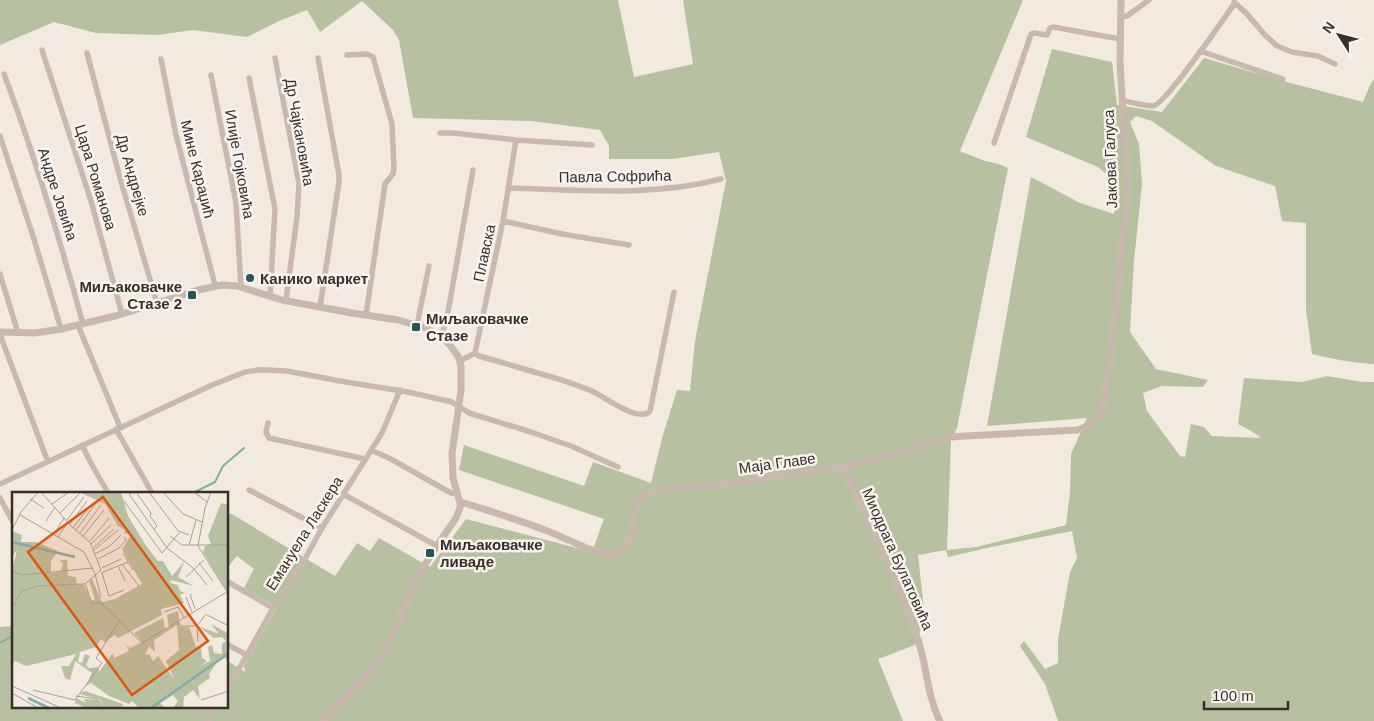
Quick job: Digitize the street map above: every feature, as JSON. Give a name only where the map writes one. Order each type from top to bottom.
[{"type":"street","name":"Јакова Галуса","points":[[1107,377],[1127,182],[1120,62],[1121,0]]},
{"type":"street","points":[[1121,17],[1127,16],[1149,0]]},
{"type":"street","points":[[1122,100],[1155,106],[1169,93],[1234,1],[1277,46],[1292,52],[1318,56],[1335,64]]},
{"type":"street","points":[[994,143],[1031,34],[1047,36],[1050,28],[1053,27],[1120,39]]},
{"type":"street","name":"Цара Романова","points":[[42,50],[91,201],[122,314]]},
{"type":"street","points":[[1200,51],[1283,79]]},
{"type":"street","name":"Др Андрејке","points":[[87,53],[120,178],[157,303]]},
{"type":"street","points":[[348,55],[367,54],[373,57],[393,130],[394,168],[393,174],[385,184],[366,315]]},
{"type":"street","name":"Др Чајкановића","points":[[275,58],[299,183],[286,300]]},
{"type":"street","points":[[318,58],[339,182],[320,307]]},
{"type":"street","name":"Мине Караџић","points":[[161,59],[176,135],[215,286]]},
{"type":"street","name":"Андре Јовића","points":[[4,74],[23,125],[58,235],[80,324],[118,428],[151,492]]},
{"type":"street","name":"Илије Гојковића","points":[[211,75],[236,203],[241,287]]},
{"type":"street","points":[[249,78],[275,209],[270,296]]},
{"type":"street","points":[[440,133],[592,145]]},
{"type":"street","points":[[0,136],[61,329]]},
{"type":"street","name":"Плавска","points":[[475,353],[504,221],[516,140]]},
{"type":"street","points":[[440,336],[448,312],[473,170]]},
{"type":"street","name":"Павла Софрића","points":[[509,188],[650,190],[683,187],[721,179]]},
{"type":"street","points":[[504,221],[562,234],[629,244]]},
{"type":"street","points":[[417,324],[429,266]]},
{"type":"street","points":[[0,274],[18,333]]},
{"type":"street","points":[[48,462],[0,332],[35,333],[61,329],[122,314],[215,286],[225,285],[241,287],[270,296],[320,307],[417,324],[440,336],[449,344],[460,361],[462,381],[452,453],[452,478],[460,508],[456,518],[437,546],[410,593],[381,658],[373,669],[332,709],[323,721]]},
{"type":"street","points":[[460,361],[475,353],[479,356],[563,380],[594,392],[636,414],[647,415],[650,411],[674,292]]},
{"type":"street","points":[[0,484],[212,385],[255,370],[287,371],[340,382],[400,390],[446,400],[454,403],[466,412],[546,437],[618,467]]},
{"type":"street","name":"Маја Главе","points":[[460,503],[550,531],[601,553],[612,554],[620,552],[626,545],[631,535],[638,505],[642,497],[649,492],[722,484],[847,466],[951,438],[1083,428],[1093,423],[1100,412],[1107,377]]},
{"type":"street","name":"Емануела Ласкера","points":[[229,684],[273,608],[300,568],[342,494],[384,428],[400,390]]},
{"type":"street","points":[[268,423],[266,432],[269,438],[365,459]]},
{"type":"street","points":[[82,445],[107,492]]},
{"type":"street","points":[[371,450],[451,493],[457,494]]},
{"type":"street","name":"Миодрага Булатовића","points":[[847,466],[851,486],[910,616],[921,647],[935,711],[940,721]]},
{"type":"street","points":[[249,490],[322,528]]},
{"type":"street","points":[[342,494],[437,546]]},
{"type":"street","points":[[0,498],[12,520]]},
{"type":"street","points":[[229,583],[273,608]]},
{"type":"street","points":[[229,646],[247,655]]},
{"type":"street","points":[[206,721],[214,708]]},
{"type":"green space","points":[[0,0],[618,0],[634,77],[693,64],[683,0],[1023,0],[960,151],[1008,168],[957,428],[951,441],[947,550],[976,547],[1066,525],[1070,492],[1071,454],[1087,418],[987,426],[1031,177],[1080,203],[1114,214],[1118,184],[1098,167],[1026,137],[1052,49],[1112,62],[1117,105],[1162,112],[1204,58],[1363,102],[1374,79],[1374,364],[1358,363],[1312,354],[1306,310],[1306,223],[1282,221],[1275,186],[1216,166],[1152,121],[1136,116],[1130,122],[1139,144],[1142,184],[1134,261],[1130,332],[1156,369],[1208,380],[1203,387],[1162,386],[1143,393],[1147,411],[1180,456],[1185,457],[1191,424],[1204,427],[1212,436],[1261,438],[1238,424],[1244,378],[1302,382],[1327,376],[1374,382],[1374,721],[1058,721],[1045,684],[1020,646],[1024,641],[1045,669],[1058,663],[1058,639],[1070,572],[1077,558],[1072,531],[948,557],[946,550],[918,555],[925,618],[915,645],[878,659],[903,721],[0,721],[0,627],[12,626],[12,708],[229,708],[229,662],[245,672],[244,666],[277,607],[244,588],[254,569],[237,556],[229,566],[230,513],[335,576],[357,543],[370,551],[379,538],[430,567],[466,519],[592,552],[604,519],[459,470],[464,445],[584,486],[593,462],[651,483],[677,390],[690,391],[695,341],[726,181],[719,152],[673,159],[609,159],[609,146],[600,130],[532,121],[413,118],[399,40],[393,30],[362,1],[320,32],[307,10],[247,37],[193,30],[157,35],[96,33],[54,22],[0,45]]},
{"type":"waterway","points":[[195,492],[215,482],[223,466],[244,448]]},
{"type":"waterway","points":[[0,643],[12,636]]},
{"type":"place","name":"Канико маркет","points":[[250,278]]},
{"type":"place","name":"Миљаковачке Стазе 2","points":[[192,295]]},
{"type":"place","name":"Миљаковачке Стазе","points":[[416,327]]},
{"type":"place","name":"Миљаковачке ливаде","points":[[430,553]]}]
